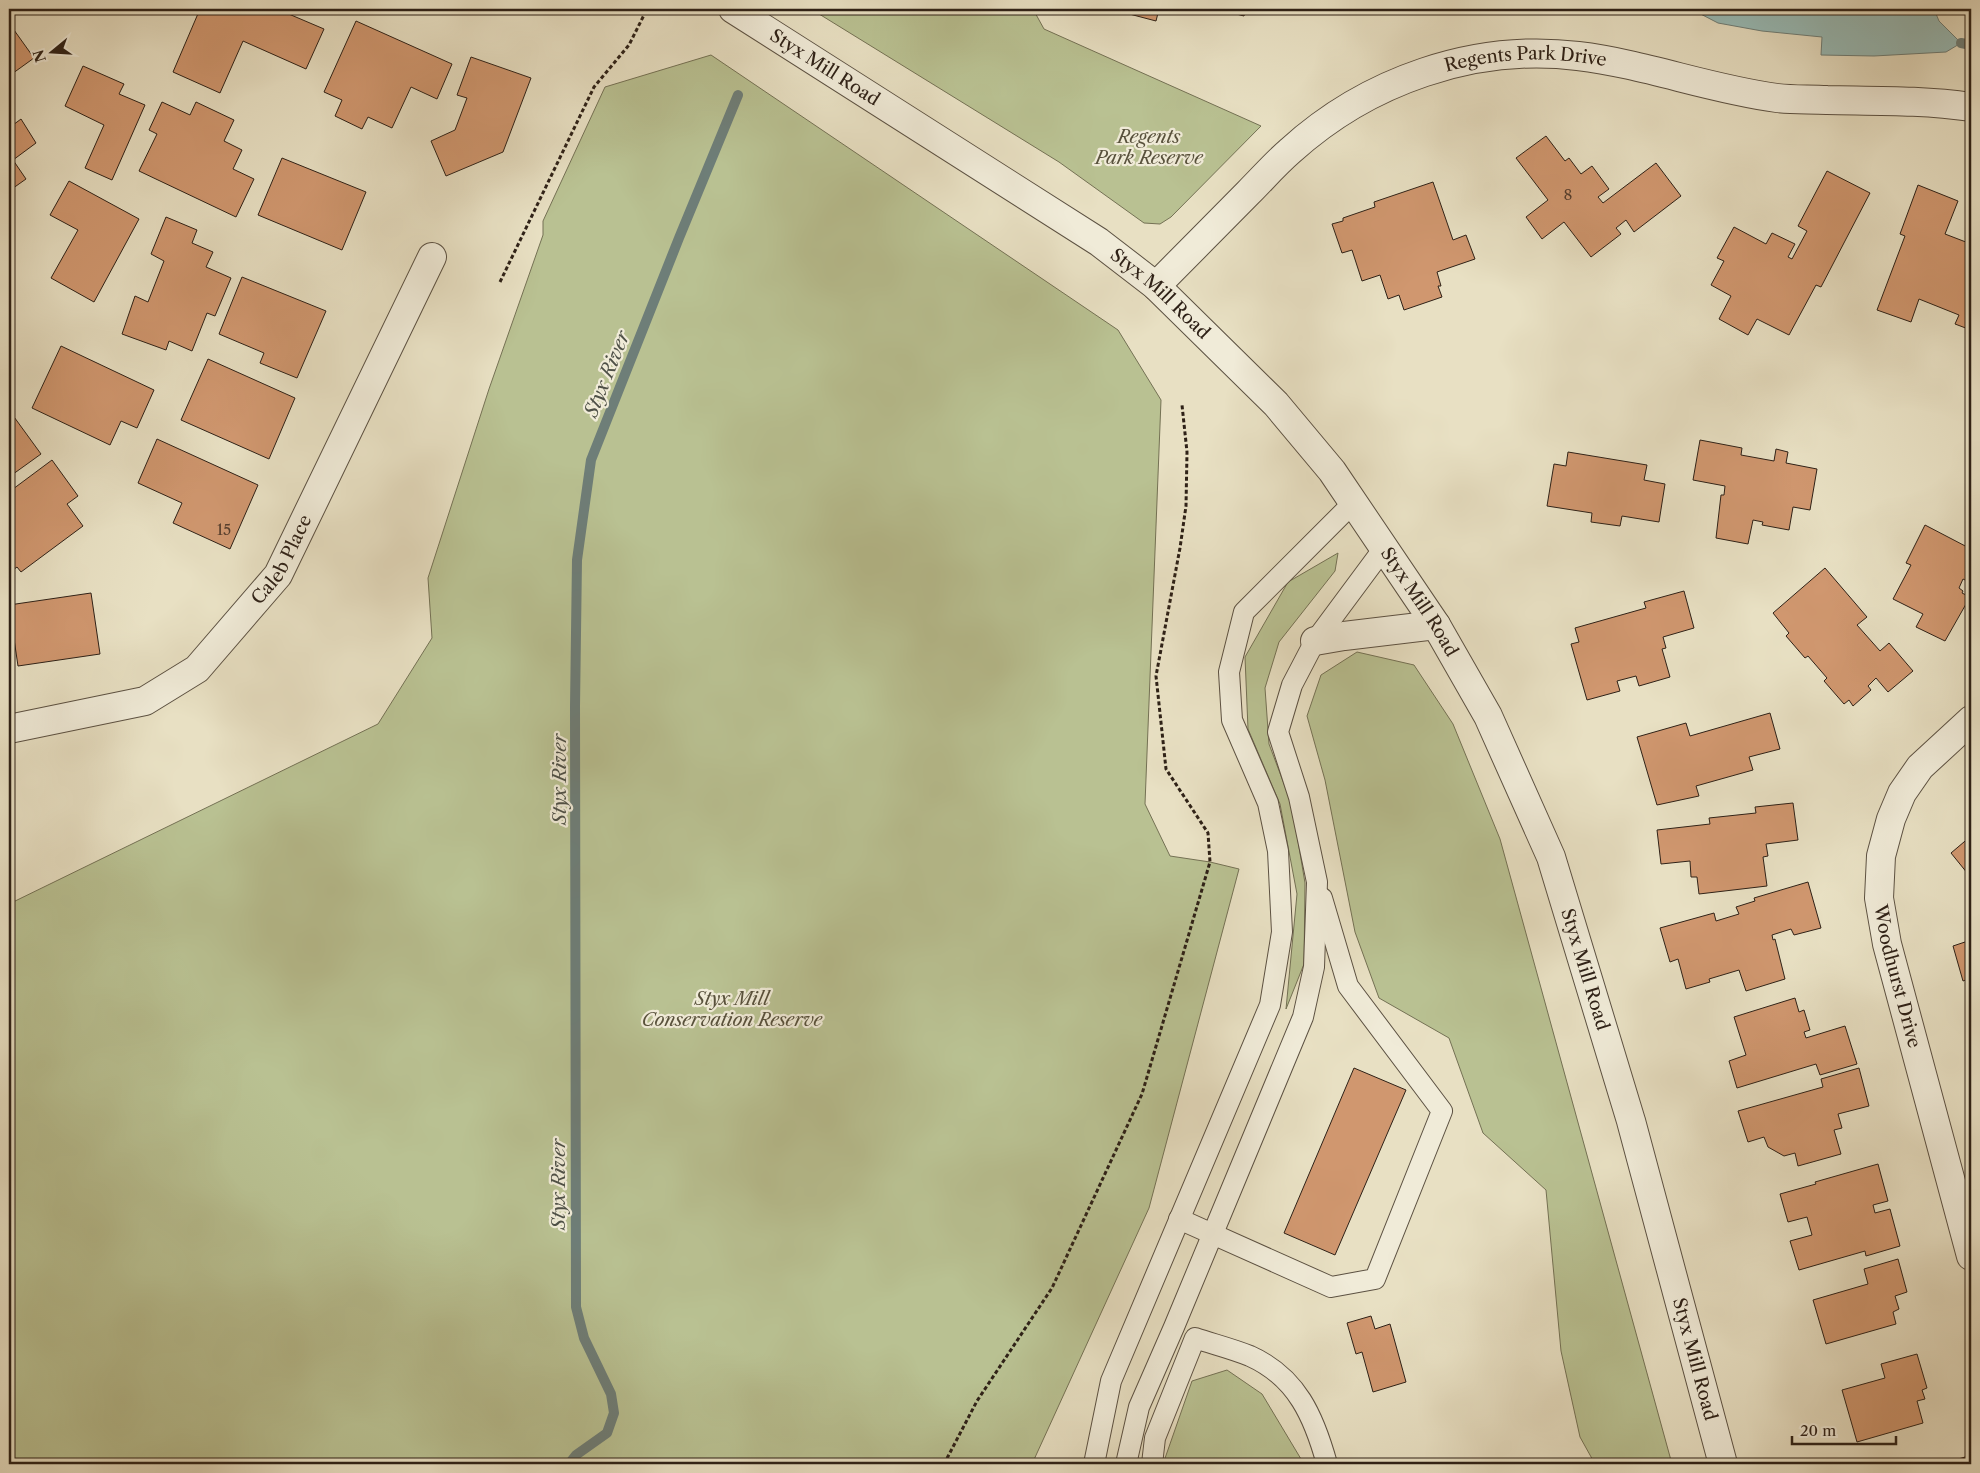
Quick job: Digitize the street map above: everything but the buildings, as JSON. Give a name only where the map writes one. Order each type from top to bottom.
[{"type":"street","name":"Styx Mill Road","points":[[733,9],[1099,242],[1156,286],[1276,404],[1332,471],[1354,502],[1436,625],[1488,716],[1551,857],[1631,1121],[1723,1464]]},
{"type":"street","name":"Regents Park Drive","points":[[1156,286],[1290,150],[1326,122],[1376,92],[1418,74],[1450,64],[1487,57],[1530,53],[1575,56],[1619,62],[1738,91],[1778,98],[1914,102],[1971,107]]},
{"type":"street","name":"Caleb Place","points":[[9,729],[144,701],[197,669],[278,575],[432,257]]},
{"type":"street","points":[[1315,641],[1436,625]]},
{"type":"street","name":"Woodhurst Drive","points":[[1971,720],[1920,767],[1902,793],[1891,819],[1881,856],[1879,898],[1887,944],[1971,1256]]},
{"type":"lane","points":[[1094,1464],[1111,1381],[1270,1005],[1282,932],[1278,850],[1268,803],[1232,720],[1229,672],[1244,612],[1354,502]]},
{"type":"lane","points":[[1180,1219],[1331,1287],[1374,1279],[1442,1111],[1348,986],[1317,882],[1299,797],[1278,732],[1292,685],[1315,641],[1384,548]]},
{"type":"lane","points":[[1126,1464],[1139,1407],[1303,1017],[1314,967],[1317,882]]},
{"type":"lane","points":[[1174,1327],[1195,1338],[1249,1356],[1273,1368],[1293,1386],[1318,1433],[1327,1464]]},
{"type":"lane","points":[[1152,1464],[1155,1438],[1195,1338]]},
{"type":"path","points":[[500,282],[594,87],[629,45],[647,9]]},
{"type":"path","points":[[944,1464],[977,1401],[1052,1288],[1142,1094],[1210,862],[1208,832],[1166,769],[1156,676],[1186,506],[1187,452],[1182,405]]},
{"type":"green space","name":"Regents Park Reserve","points":[[811,9],[1033,9],[1044,29],[1261,126],[1171,217],[1160,224],[1144,223],[1059,162]]},
{"type":"green space","name":"Styx Mill Conservation Reserve","points":[[711,55],[1118,330],[1161,400],[1145,804],[1170,856],[1210,862],[1239,869],[1149,1208],[1032,1464],[9,1464],[9,904],[378,724],[432,638],[428,578],[489,389],[543,235],[543,221],[605,87]]},
{"type":"green space","points":[[1338,553],[1335,571],[1279,642],[1265,688],[1269,744],[1292,805],[1305,883],[1304,964],[1286,1009],[1297,894],[1280,804],[1248,729],[1245,657],[1288,582]]},
{"type":"green space","points":[[1357,652],[1414,665],[1453,724],[1500,839],[1672,1464],[1595,1464],[1580,1437],[1561,1351],[1546,1190],[1483,1133],[1449,1038],[1379,998],[1355,932],[1325,780],[1307,716],[1321,675]]},
{"type":"green space","points":[[1227,1370],[1262,1394],[1304,1464],[1163,1464],[1192,1381]]},
{"type":"water","points":[[1691,9],[1934,9],[1939,21],[1961,43],[1946,52],[1874,56],[1821,55],[1822,37],[1762,31],[1718,23]]},
{"type":"waterway","points":[[1961,43],[1971,45]]},
{"type":"waterway","name":"Styx River","points":[[569,1464],[576,1455],[607,1433],[614,1413],[611,1394],[584,1338],[576,1307],[575,706],[577,560],[591,460],[738,95]]}]
